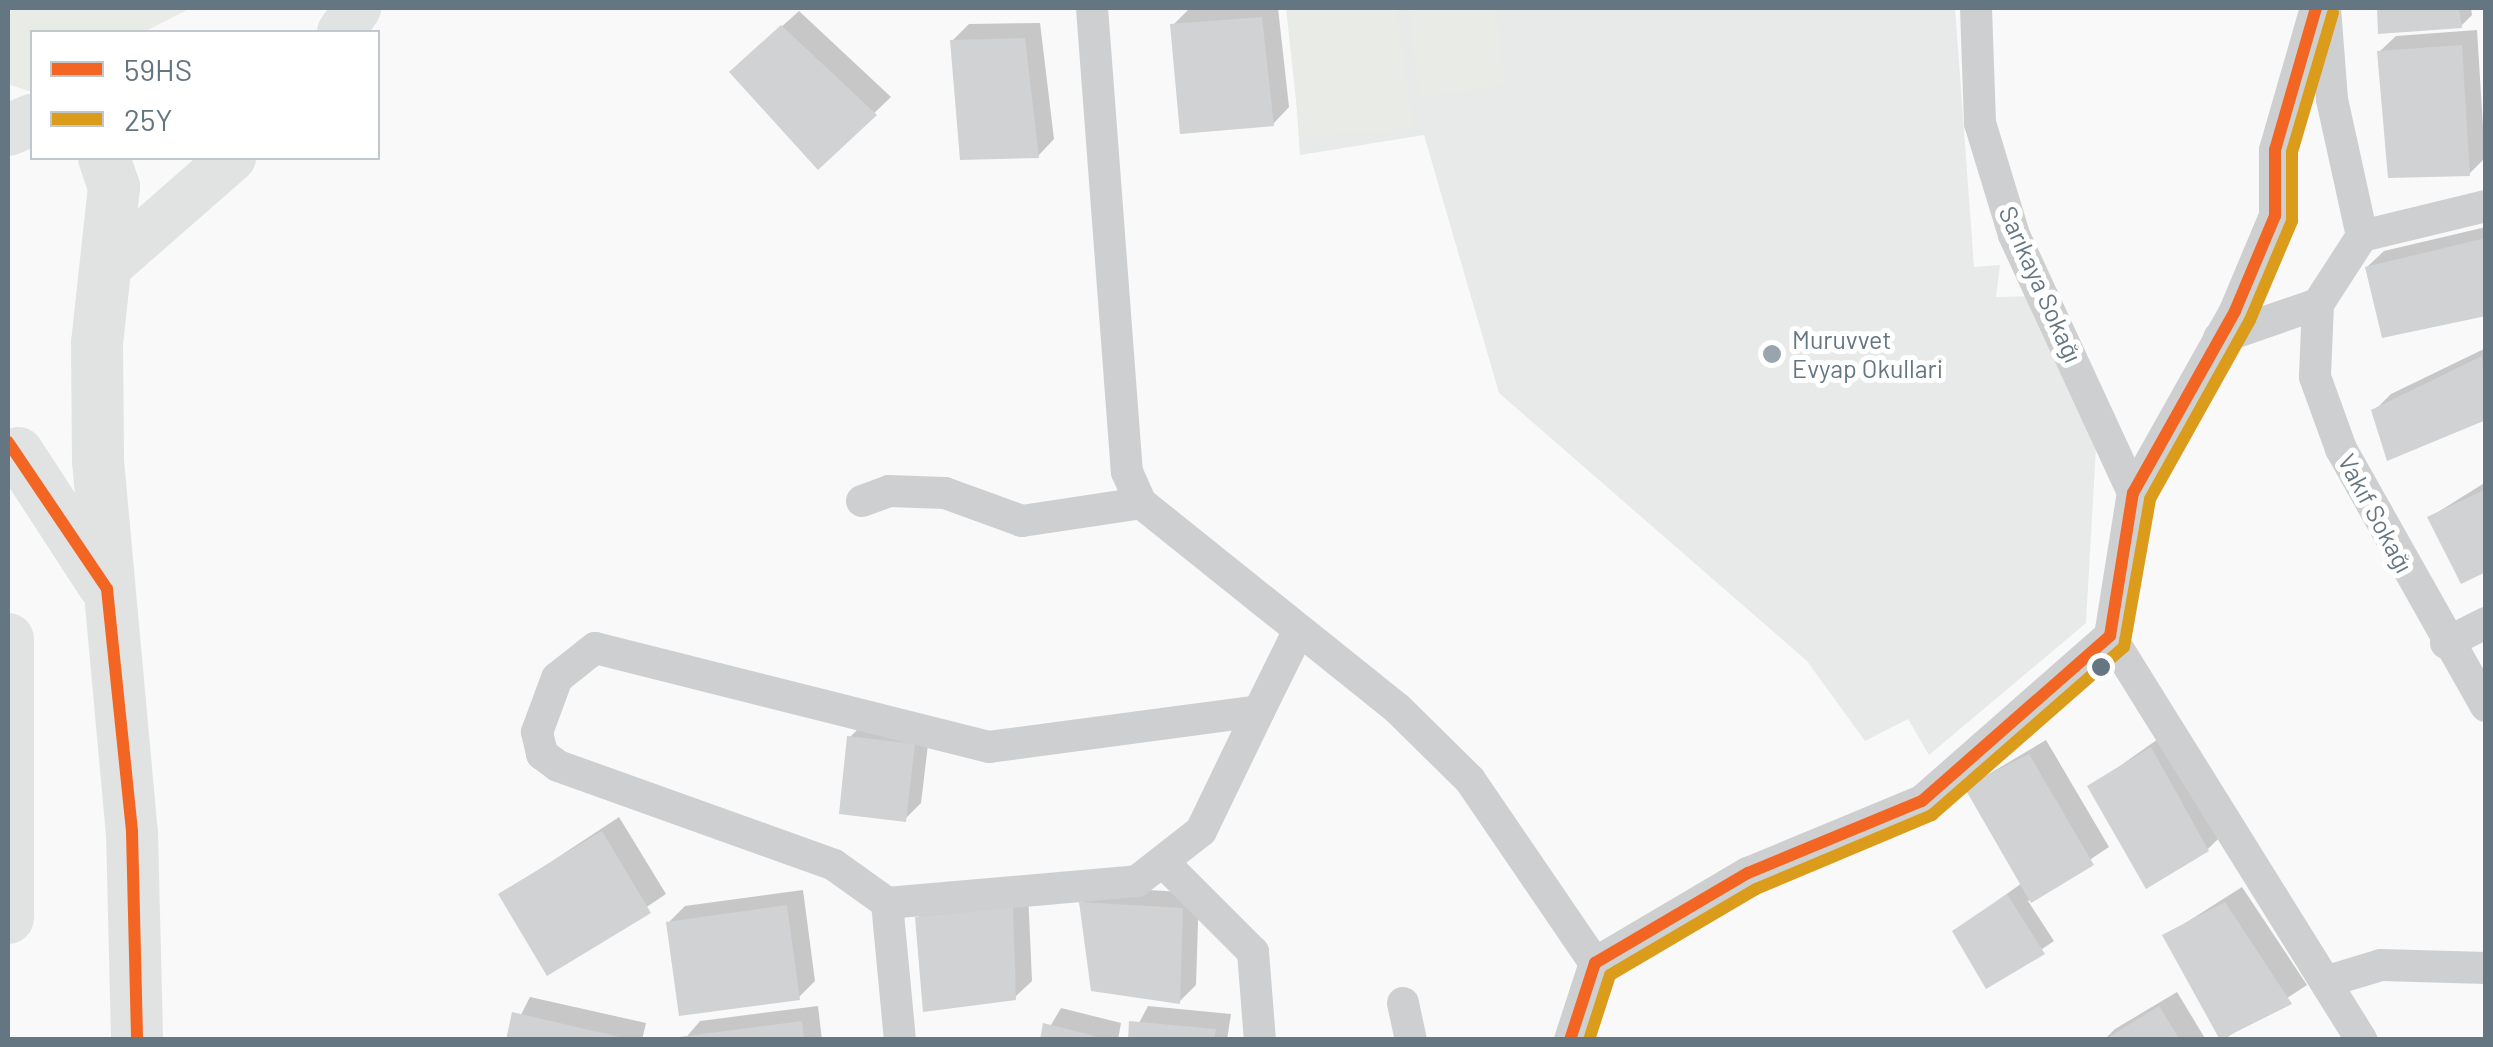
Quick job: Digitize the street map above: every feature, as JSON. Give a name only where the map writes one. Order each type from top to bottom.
[{"type":"main road","points":[[105,160],[114,187],[97,363],[107,589],[132,832],[136,1040]]},
{"type":"main road","points":[[18,453],[107,589]]},
{"type":"main road","points":[[8,638],[8,918]]},
{"type":"main road","points":[[132,832],[159,904],[158,1040]]},
{"type":"street","points":[[342,30],[357,8]]},
{"type":"street","points":[[1092,8],[1127,472],[1141,503],[1398,708],[1470,780],[1595,963]]},
{"type":"street","name":"Sarıkaya Sokağı","points":[[1976,8],[1980,122],[2014,236],[2133,494]]},
{"type":"street","points":[[1570,1040],[1595,963],[1748,873],[1922,801],[2110,636],[2133,494],[2219,338],[2275,216],[2279,133],[2316,8]]},
{"type":"street","points":[[2325,8],[2332,99],[2362,236]]},
{"type":"street","points":[[105,269],[230,160]]},
{"type":"street","points":[[2219,338],[2318,304],[2362,236],[2486,206]]},
{"type":"street","name":"Vakıf Sokağı","points":[[2318,304],[2316,377],[2341,449],[2446,643],[2486,706]]},
{"type":"street","points":[[862,500],[889,490],[945,494],[1022,521],[1141,503]]},
{"type":"street","points":[[2446,643],[2486,623]]},
{"type":"street","points":[[1259,711],[989,747],[595,648],[557,678],[537,732],[542,754],[558,766],[834,865],[887,902],[1137,881],[1166,865],[1201,830],[1298,632]]},
{"type":"street","points":[[2110,636],[2328,981],[2361,1040]]},
{"type":"street","points":[[1166,865],[1253,952],[1260,1040]]},
{"type":"street","points":[[887,902],[900,1040]]},
{"type":"street","points":[[2328,981],[2381,965],[2486,968]]},
{"type":"street","points":[[1403,1003],[1411,1040]]},
{"type":"shaded area","points":[[8,8],[191,8],[148,30],[30,30],[30,91],[8,84]]},
{"type":"shaded area","points":[[1286,8],[1397,8],[1413,129],[1300,137]]},
{"type":"shaded area","name":"Muruvvet Evyap Okullari","points":[[1290,8],[1955,8],[1974,267],[2000,265],[1996,297],[2036,296],[2096,447],[2086,623],[1929,755],[1908,719],[1865,741],[1807,661],[1499,393],[1424,135],[1300,155]]},
{"type":"shaded area","points":[[1408,8],[1496,8],[1506,85],[1419,98]]},
{"type":"building","points":[[2377,8],[2459,8],[2462,28],[2378,34]]},
{"type":"building","points":[[1262,17],[1274,126],[1180,134],[1170,24]]},
{"type":"building","points":[[781,25],[877,115],[818,170],[729,72]]},
{"type":"building","points":[[1025,38],[1039,158],[960,160],[950,40]]},
{"type":"building","points":[[2462,45],[2470,176],[2388,178],[2377,51]]},
{"type":"building","points":[[2486,238],[2486,316],[2382,338],[2365,267]]},
{"type":"building","points":[[2482,356],[2486,420],[2387,461],[2371,410]]},
{"type":"building","points":[[2486,489],[2486,572],[2461,584],[2427,517]]},
{"type":"building","points":[[847,736],[915,744],[906,822],[839,814]]},
{"type":"building","points":[[2151,747],[2209,851],[2146,889],[2087,786]]},
{"type":"building","points":[[2029,754],[2094,865],[2031,903],[1964,787]]},
{"type":"building","points":[[602,831],[651,913],[547,976],[498,894]]},
{"type":"building","points":[[2007,894],[2045,954],[1986,989],[1952,931]]},
{"type":"building","points":[[1079,902],[1183,908],[1180,1004],[1091,991]]},
{"type":"building","points":[[2225,902],[2292,1004],[2220,1040],[2162,935]]},
{"type":"building","points":[[787,905],[800,1000],[679,1016],[666,922]]},
{"type":"building","points":[[1013,907],[1016,1000],[923,1012],[915,917]]},
{"type":"building","points":[[2159,1006],[2180,1040],[2104,1040]]},
{"type":"building","points":[[512,1012],[624,1038],[624,1040],[506,1040]]},
{"type":"building","points":[[802,1021],[804,1040],[679,1037]]},
{"type":"building","points":[[1129,1021],[1216,1029],[1214,1040],[1128,1040]]},
{"type":"building","points":[[1043,1023],[1102,1038],[1102,1040],[1040,1040]]},
{"type":"transit line","name":"59HS","points":[[1570,1040],[1595,963],[1748,873],[1922,801],[2110,636],[2133,493],[2235,311],[2275,216],[2275,150],[2316,8]]},
{"type":"transit line","name":"25Y","points":[[1589,1040],[1610,975],[1756,889],[1932,815],[2124,647],[2150,499],[2250,320],[2292,221],[2292,152],[2333,13]]},
{"type":"transit line","name":"59HS","points":[[8,442],[107,589],[132,832],[137,1040]]},
{"type":"place","name":"Muruvvet Evyap Okullari","points":[[1772,354]]}]
